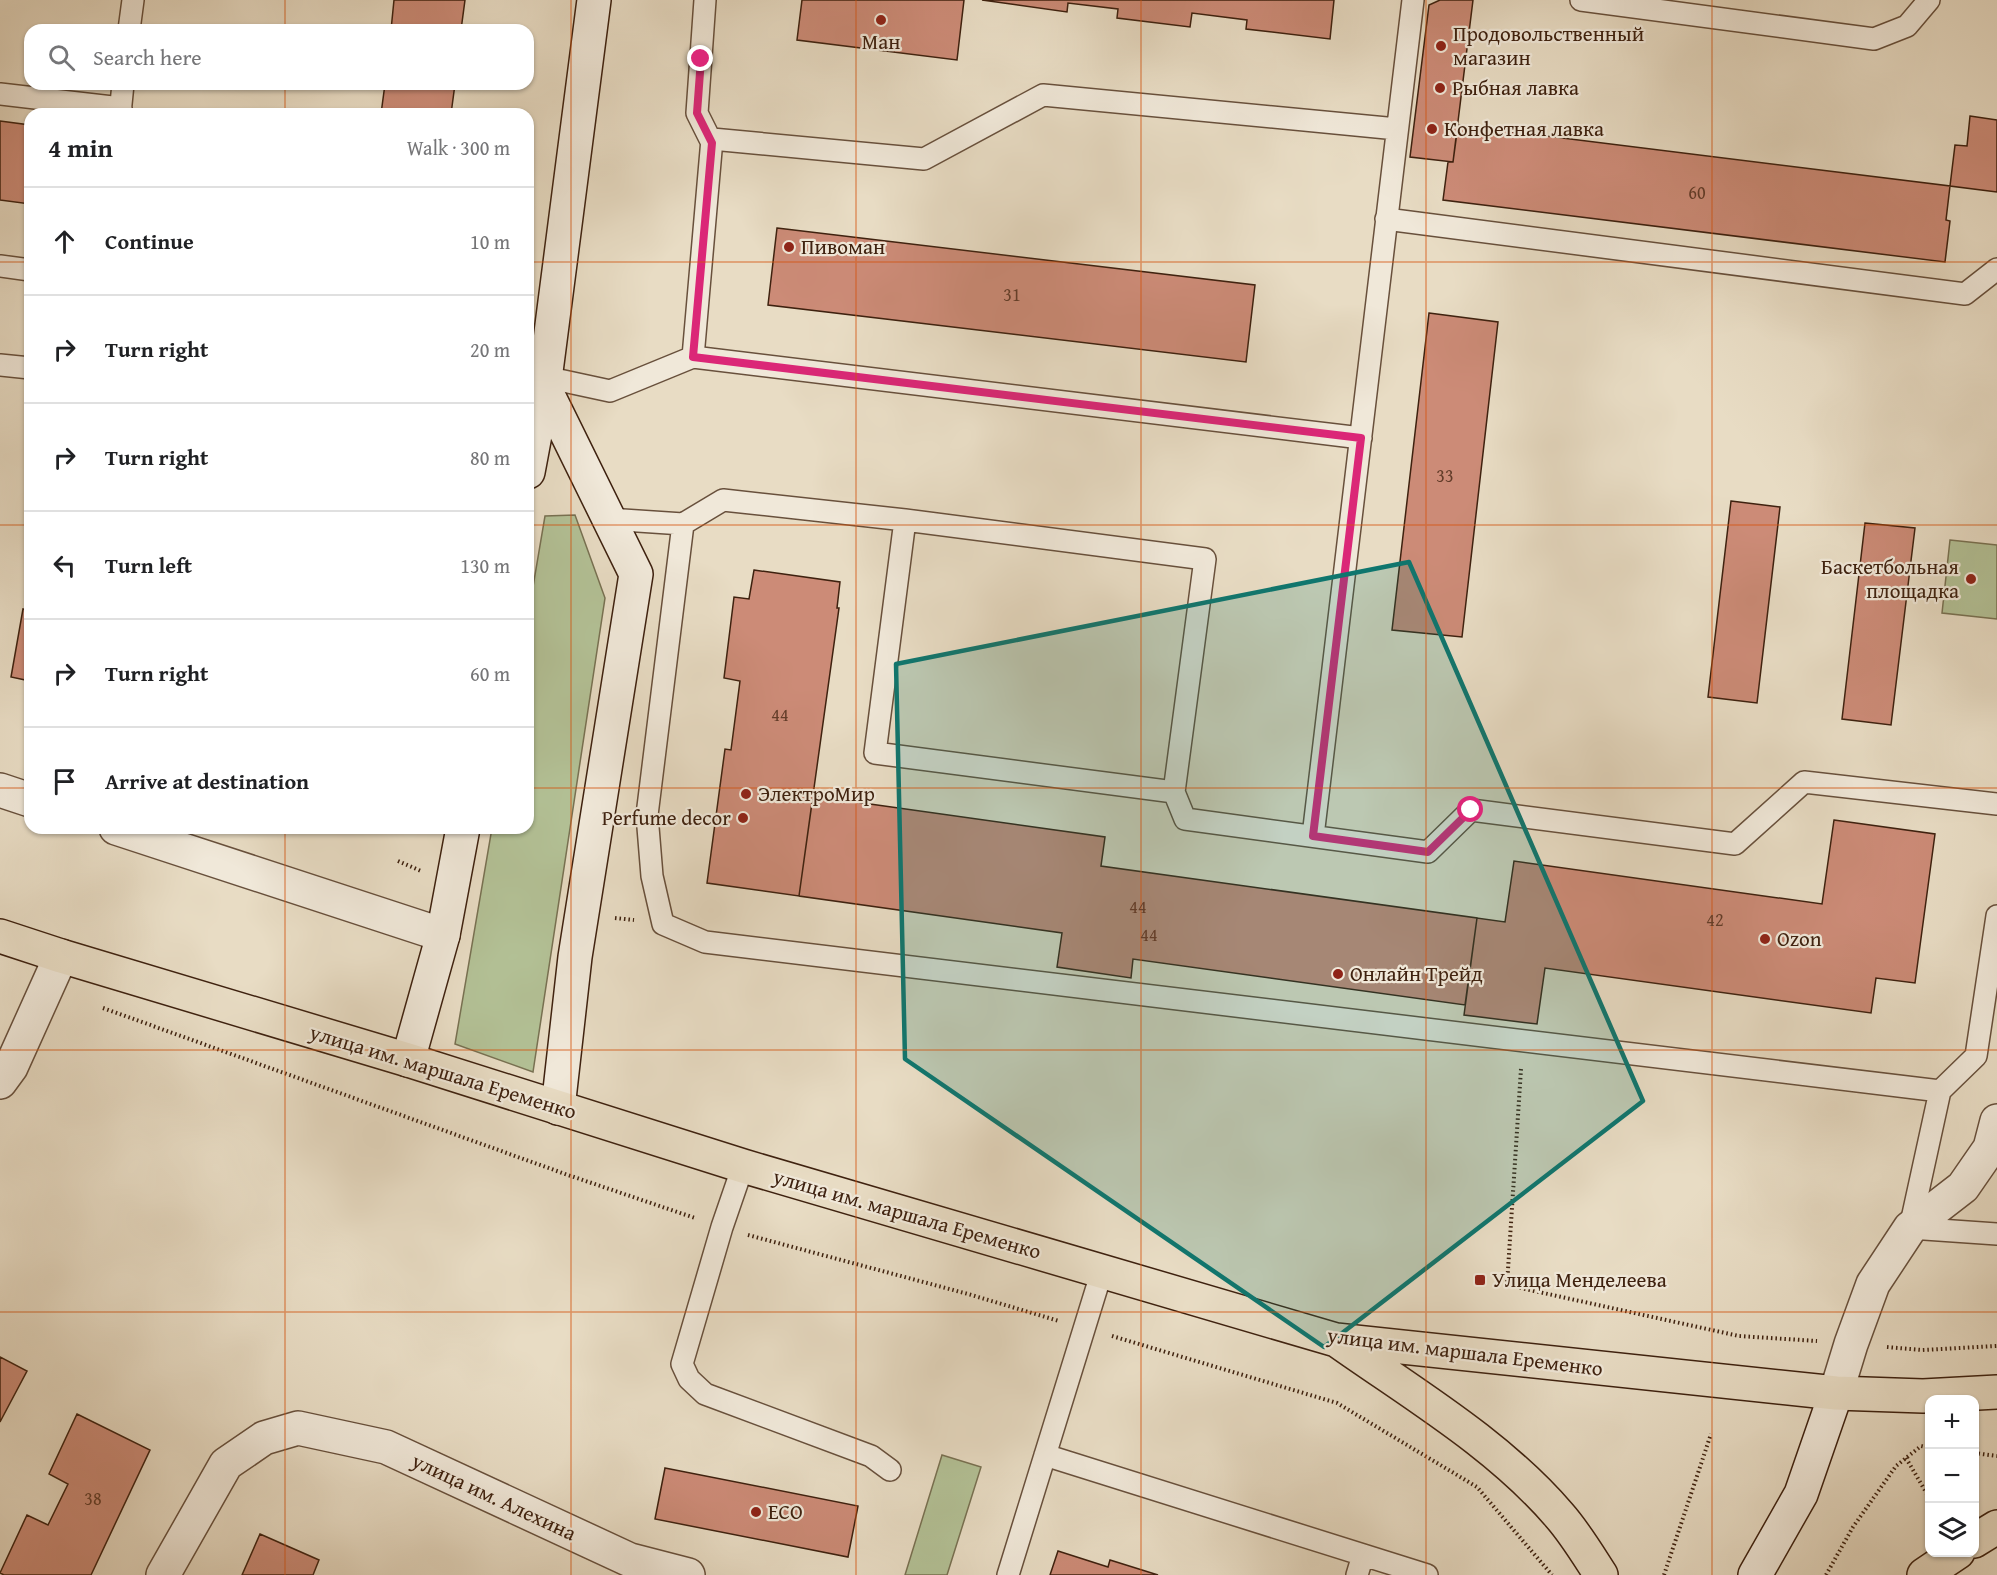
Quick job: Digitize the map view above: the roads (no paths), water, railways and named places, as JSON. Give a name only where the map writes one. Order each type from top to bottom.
[{"type":"highway","name":"улица им. маршала Еременко","points":[[0,936],[408,1060],[743,1166],[1336,1340],[1836,1394],[1923,1396],[1997,1392]]},
{"type":"highway","points":[[1336,1340],[1488,1447],[1525,1478],[1561,1516],[1600,1575]]},
{"type":"highway","points":[[1979,1538],[1997,1527]]},
{"type":"highway","points":[[1924,1575],[1951,1557]]},
{"type":"main road","points":[[534,424],[544,382],[594,0]]},
{"type":"main road","points":[[544,382],[636,574],[574,957],[558,1108]]},
{"type":"main road","points":[[0,790],[24,798]]},
{"type":"main road","points":[[134,834],[443,935]]},
{"type":"main road","points":[[408,1060],[443,935],[462,834]]},
{"type":"main road","points":[[0,1083],[11,1067],[61,956]]},
{"type":"main road","points":[[1755,1575],[1801,1494],[1873,1284],[1910,1228],[1963,1187],[1990,1148],[1997,1121]]},
{"type":"main road","name":"улица им. Алехина","points":[[163,1575],[226,1464],[264,1438],[298,1428],[386,1447],[627,1568],[688,1575]]},
{"type":"lane","points":[[130,24],[133,0]]},
{"type":"lane","points":[[705,0],[697,113],[712,143]]},
{"type":"lane","points":[[1313,836],[1413,0]]},
{"type":"lane","points":[[1581,0],[1874,39],[1907,26],[1929,0]]},
{"type":"lane","points":[[120,108],[122,90]]},
{"type":"lane","points":[[0,94],[99,108]]},
{"type":"lane","points":[[693,357],[712,139],[924,159],[1043,94],[1397,129]]},
{"type":"lane","points":[[1386,219],[1965,294],[1997,269]]},
{"type":"lane","points":[[0,266],[24,269]]},
{"type":"lane","points":[[544,382],[610,390],[693,357],[1361,438]]},
{"type":"lane","points":[[0,364],[24,367]]},
{"type":"lane","points":[[608,519],[683,524],[723,500],[905,520],[1205,559],[1174,792],[1185,819],[1428,852],[1471,810],[1735,844],[1804,782],[1997,804]]},
{"type":"lane","points":[[905,520],[875,753],[1174,792]]},
{"type":"lane","points":[[683,524],[647,815],[652,876],[663,924],[705,942],[1940,1091]]},
{"type":"lane","points":[[1997,916],[1976,1056],[1940,1091],[1910,1228],[1997,1234]]},
{"type":"lane","points":[[743,1166],[722,1227],[682,1364],[689,1379],[705,1394],[871,1456],[890,1470]]},
{"type":"lane","points":[[1008,1575],[1102,1271]]},
{"type":"lane","points":[[1045,1455],[1427,1575]]},
{"type":"lane","points":[[1357,1575],[1363,1555]]},
{"type":"place","name":"Ман","points":[[881,20]]},
{"type":"place","name":"Продовольственный магазин","points":[[1441,46]]},
{"type":"place","name":"Рыбная лавка","points":[[1440,88]]},
{"type":"place","name":"Конфетная лавка","points":[[1432,129]]},
{"type":"place","name":"Пивоман","points":[[789,247]]},
{"type":"place","name":"Баскетбольная площадка","points":[[1971,579]]},
{"type":"place","name":"ЭлектроМир","points":[[746,794]]},
{"type":"place","name":"Perfume decor","points":[[743,818]]},
{"type":"place","name":"Ozon","points":[[1765,939]]},
{"type":"place","name":"Онлайн Трейд","points":[[1338,974]]},
{"type":"place","name":"Улица Менделеева","points":[[1480,1280]]},
{"type":"place","name":"ECO","points":[[756,1512]]}]
